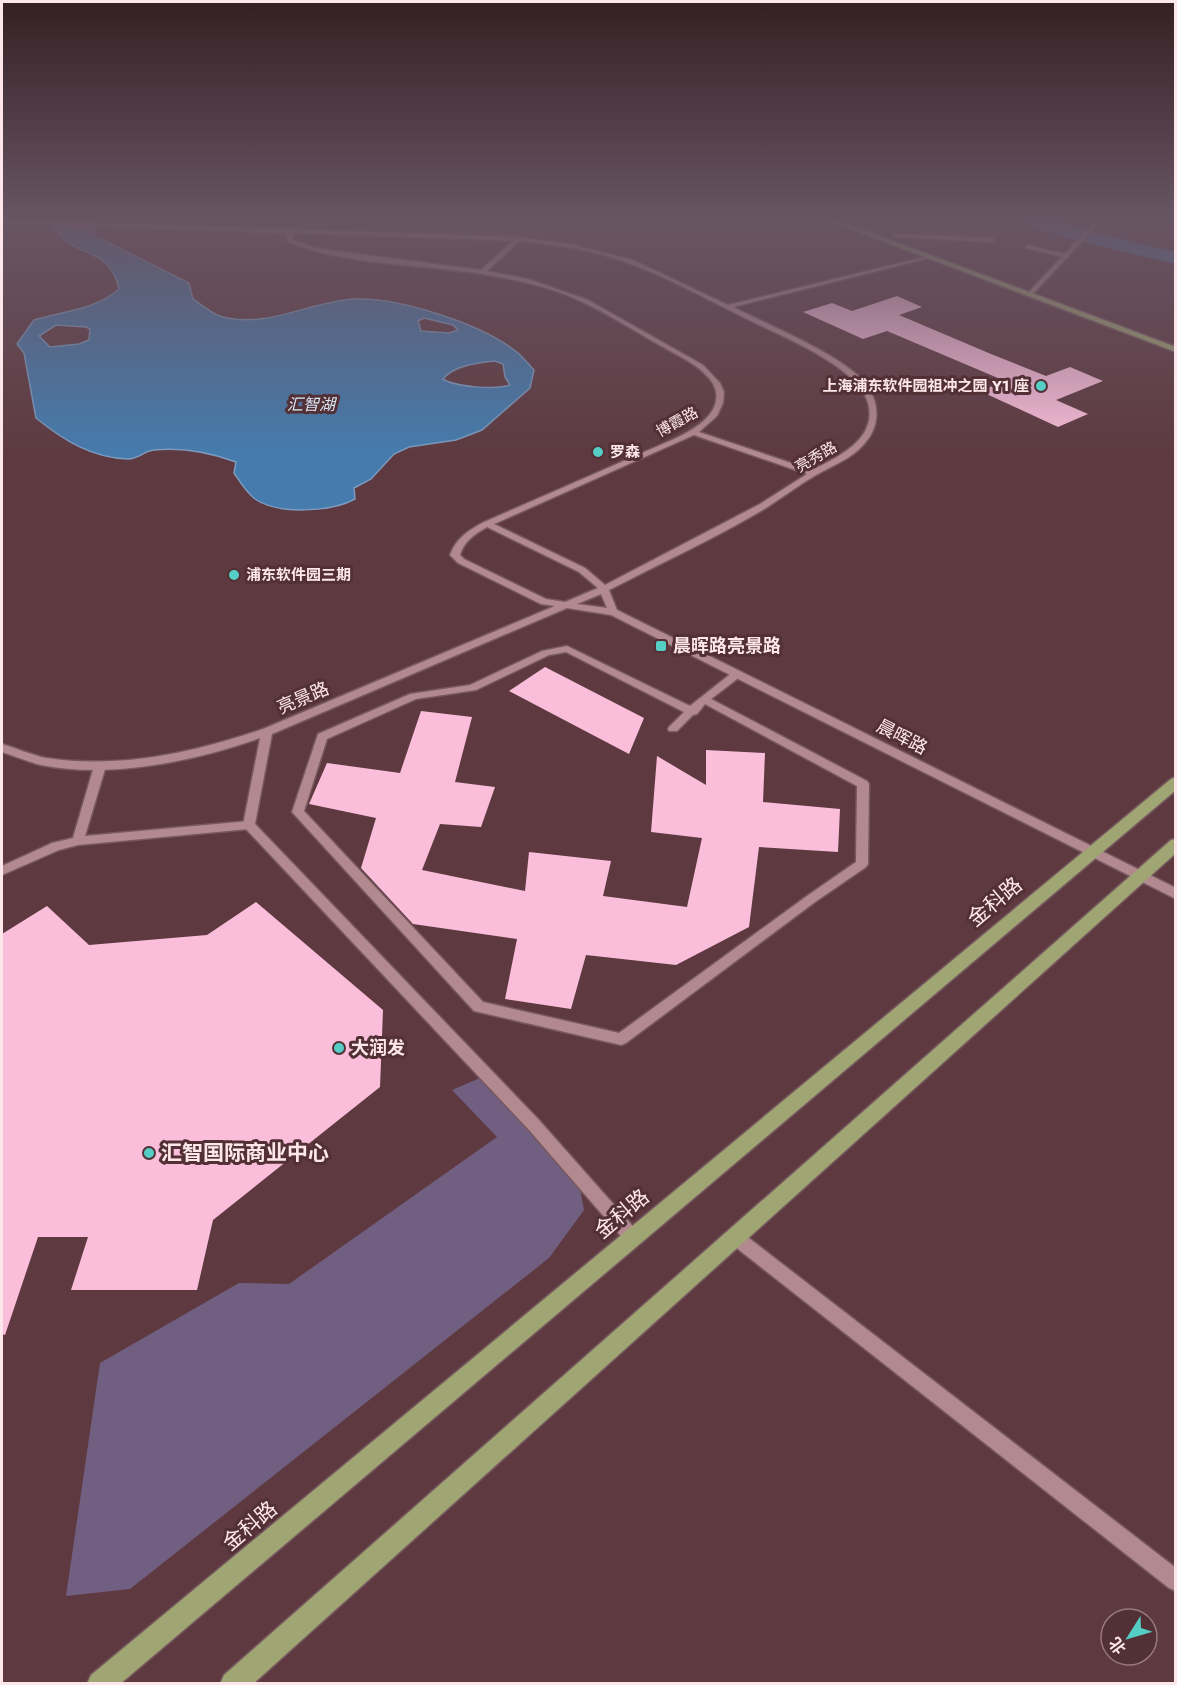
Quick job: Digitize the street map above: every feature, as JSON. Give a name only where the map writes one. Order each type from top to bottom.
[{"type":"main road","points":[[1036,298],[1176,350]]},
{"type":"main road","points":[[1064,298],[1090,307]]},
{"type":"main road","name":"金科路","points":[[100,1683],[1176,782]]},
{"type":"main road","points":[[233,1683],[1176,844]]},
{"type":"street","name":"博霞路","points":[[487,524],[693,432],[714,415],[720,398],[716,382],[700,365],[575,298]]},
{"type":"street","name":"亮秀路","points":[[604,589],[764,506],[813,473],[847,456],[862,442],[870,430],[873,417],[872,404],[865,388],[836,362],[707,298]]},
{"type":"street","points":[[728,307],[765,298]]},
{"type":"street","points":[[693,432],[813,473]]},
{"type":"street","points":[[487,524],[582,570],[604,589],[613,612]]},
{"type":"street","name":"晨晖路","points":[[487,524],[456,547],[455,555],[461,561],[530,597],[561,606],[613,612],[1176,894]]},
{"type":"street","name":"亮景路","points":[[2,748],[42,761],[100,766],[162,761],[194,755],[267,732],[604,589]]},
{"type":"street","points":[[693,712],[567,649],[546,653],[472,688],[414,696],[322,736],[298,812],[479,1007],[621,1039],[862,864],[863,784],[704,699]]},
{"type":"street","points":[[673,729],[704,699],[737,674]]},
{"type":"street","points":[[249,825],[267,732]]},
{"type":"street","points":[[78,841],[100,766]]},
{"type":"street","points":[[2,871],[56,846],[78,841],[249,825]]},
{"type":"street","points":[[249,825],[534,1125],[632,1237]]},
{"type":"street","points":[[735,1237],[1176,1581]]},
{"type":"shaded area","points":[[487,1075],[577,1172],[584,1210],[549,1258],[130,1589],[66,1596],[100,1363],[239,1283],[289,1284],[497,1137],[452,1090]]},
{"type":"water","name":"汇智湖","points":[[107,298],[193,298],[220,316],[254,320],[338,301],[355,299],[395,303],[441,315],[485,332],[518,353],[534,370],[530,388],[482,430],[456,440],[409,447],[394,454],[371,479],[354,488],[355,499],[319,509],[277,508],[255,499],[246,490],[234,473],[236,462],[216,455],[175,449],[150,451],[135,458],[115,458],[90,451],[67,440],[36,418],[24,353],[17,344],[34,320],[79,309]],"holes":[[[424,318],[453,325],[458,330],[449,333],[421,331],[418,321]],[[56,325],[86,327],[90,329],[89,340],[79,344],[50,347],[39,336]],[[495,361],[503,364],[505,377],[510,385],[476,387],[443,379],[460,368]]]},
{"type":"building","points":[[892,298],[901,298],[922,307],[899,315],[991,354],[1046,376],[1070,367],[1103,381],[1056,400],[1088,414],[1058,427],[980,391],[1005,381],[887,331],[863,339],[803,312],[832,303],[852,311]]},
{"type":"building","points":[[545,667],[644,718],[629,754],[509,691]]},
{"type":"building","points":[[421,711],[472,717],[455,782],[495,787],[481,827],[440,824],[422,870],[525,891],[529,852],[611,861],[603,896],[687,907],[702,838],[651,832],[657,756],[706,785],[706,750],[765,753],[763,802],[840,809],[838,852],[759,847],[749,927],[676,965],[586,955],[571,1009],[505,999],[517,939],[413,924],[361,868],[376,818],[309,804],[327,763],[400,773]]},
{"type":"building","name":"汇智国际商业中心","points":[[256,902],[383,1010],[380,1087],[213,1220],[197,1290],[71,1290],[88,1237],[38,1237],[5,1335],[2,1334],[2,934],[47,906],[89,945],[207,935]]},
{"type":"place","name":"上海浦东软件园祖冲之园 Y1 座","points":[[1041,386]]},
{"type":"place","name":"罗森","points":[[598,452]]},
{"type":"place","name":"浦东软件园三期","points":[[234,575]]},
{"type":"place","name":"晨晖路亮景路","points":[[661,646]]},
{"type":"place","name":"大润发","points":[[339,1048]]},
{"type":"place","name":"汇智国际商业中心","points":[[149,1153]]}]
